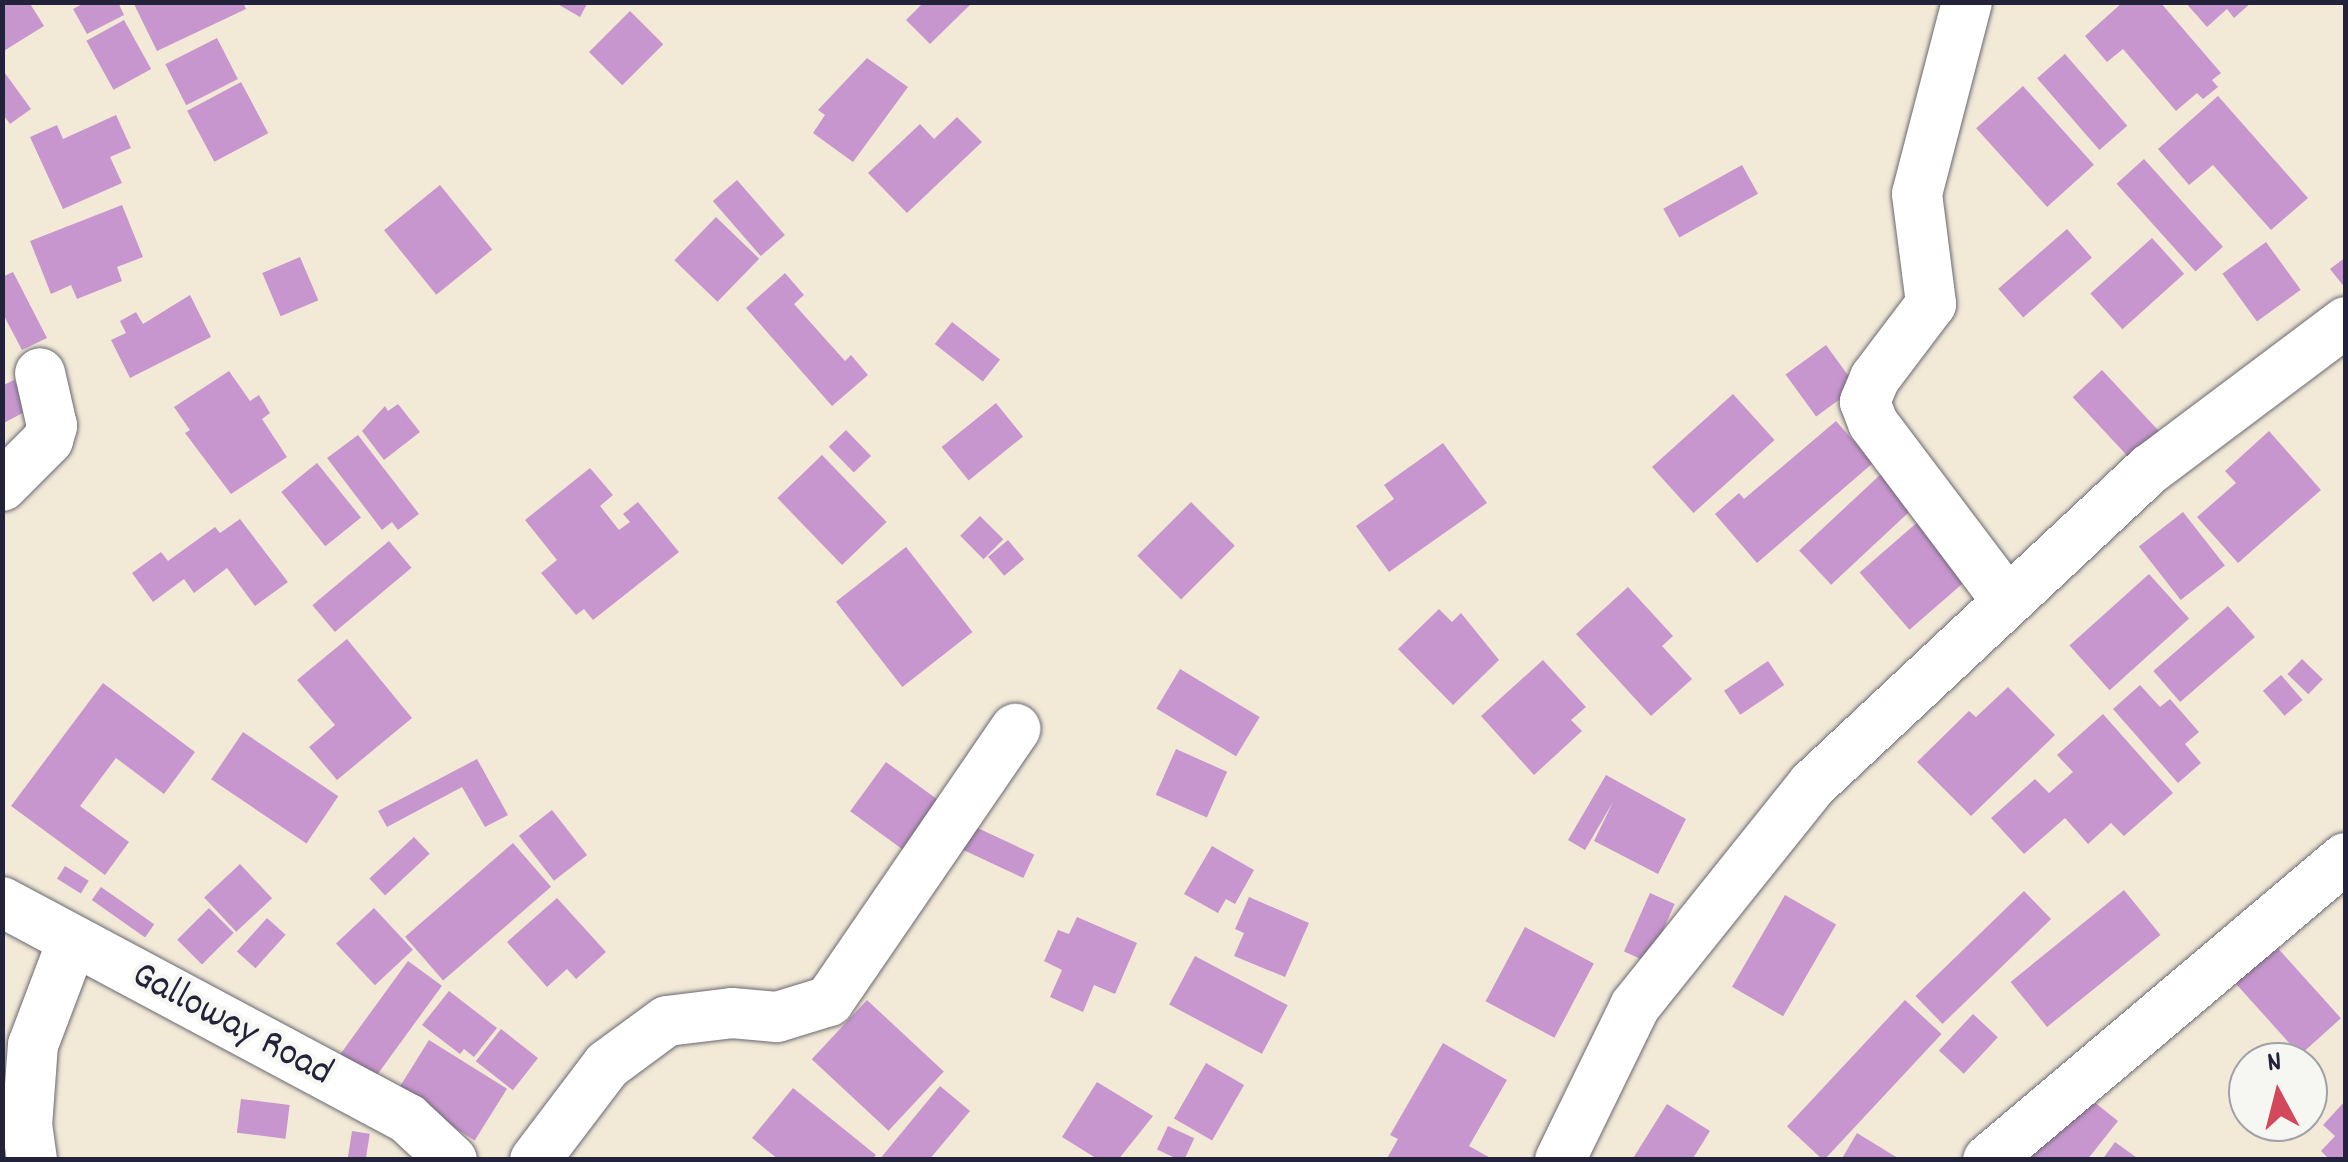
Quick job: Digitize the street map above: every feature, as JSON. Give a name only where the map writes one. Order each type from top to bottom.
[{"type":"street","points":[[1967,2],[1917,194],[1932,304],[1875,378],[1866,402],[1873,423],[2005,598]]},
{"type":"street","points":[[1560,1160],[1635,1006],[1705,911],[1812,785],[2005,598],[2150,469],[2346,322]]},
{"type":"street","points":[[2,486],[48,440],[52,426],[40,373]]},
{"type":"street","points":[[535,1160],[607,1065],[667,1021],[732,1013],[777,1017],[829,1001],[1015,729]]},
{"type":"street","points":[[1988,1160],[2346,858]]},
{"type":"street","name":"Galloway Road","points":[[2,902],[408,1119],[452,1160]]},
{"type":"street","points":[[32,1160],[27,1126],[33,1045],[72,942]]},
{"type":"building","points":[[2,2],[29,2],[44,26],[2,52]]},
{"type":"building","points":[[86,2],[118,2],[124,15],[87,34],[73,9]]},
{"type":"building","points":[[133,2],[243,2],[246,9],[157,51]]},
{"type":"building","points":[[554,2],[588,2],[580,17]]},
{"type":"building","points":[[924,2],[973,2],[930,44],[906,20]]},
{"type":"building","points":[[2123,2],[2160,2],[2221,73],[2212,80],[2218,87],[2203,99],[2197,93],[2176,111],[2123,49],[2107,62],[2085,36]]},
{"type":"building","points":[[2185,2],[2252,2],[2234,18],[2227,9],[2207,27]]},
{"type":"building","points":[[630,11],[663,44],[622,85],[589,52]]},
{"type":"building","points":[[124,20],[151,69],[114,90],[86,41]]},
{"type":"building","points":[[217,38],[238,79],[186,105],[165,64]]},
{"type":"building","points":[[2065,54],[2127,126],[2099,150],[2037,78]]},
{"type":"building","points":[[867,58],[908,87],[853,162],[813,133],[825,115],[818,110]]},
{"type":"building","points":[[2,69],[31,109],[10,124],[2,113]]},
{"type":"building","points":[[241,82],[268,133],[214,162],[187,111]]},
{"type":"building","points":[[2023,86],[2094,165],[2047,207],[1976,128]]},
{"type":"building","points":[[2218,96],[2308,198],[2271,230],[2213,165],[2189,185],[2158,149]]},
{"type":"building","points":[[116,115],[131,148],[110,157],[122,183],[63,209],[30,137],[57,125],[63,139]]},
{"type":"building","points":[[957,117],[982,142],[907,213],[868,173],[920,124],[934,139]]},
{"type":"building","points":[[2144,159],[2223,247],[2195,271],[2117,184]]},
{"type":"building","points":[[1742,165],[1758,194],[1679,237],[1663,209]]},
{"type":"building","points":[[737,180],[785,235],[761,256],[713,201]]},
{"type":"building","points":[[440,185],[492,250],[436,295],[384,230]]},
{"type":"building","points":[[122,205],[143,257],[117,267],[122,281],[77,299],[71,285],[51,294],[30,241]]},
{"type":"building","points":[[716,217],[759,259],[717,302],[674,260]]},
{"type":"building","points":[[2067,229],[2092,258],[2023,317],[1998,289]]},
{"type":"building","points":[[2152,238],[2184,274],[2122,329],[2090,294]]},
{"type":"building","points":[[2266,242],[2301,290],[2257,321],[2222,274]]},
{"type":"building","points":[[300,257],[318,300],[281,316],[262,273]]},
{"type":"building","points":[[2346,257],[2346,289],[2330,269]]},
{"type":"building","points":[[13,272],[47,338],[22,350],[2,312],[2,277]]},
{"type":"building","points":[[785,273],[804,295],[794,304],[845,361],[851,355],[868,375],[832,406],[746,308]]},
{"type":"building","points":[[190,295],[211,337],[130,378],[111,340],[126,333],[120,321],[136,312],[143,324]]},
{"type":"building","points":[[952,322],[1000,360],[983,382],[935,344]]},
{"type":"building","points":[[1826,345],[1857,387],[1816,416],[1786,374]]},
{"type":"building","points":[[2102,370],[2159,431],[2130,459],[2073,397]]},
{"type":"building","points":[[229,371],[250,401],[259,395],[270,413],[262,419],[287,457],[231,494],[185,433],[190,430],[174,407]]},
{"type":"building","points":[[14,380],[30,409],[2,424],[2,386]]},
{"type":"building","points":[[1733,394],[1774,440],[1693,513],[1652,467]]},
{"type":"building","points":[[996,403],[1023,436],[969,480],[942,447]]},
{"type":"building","points":[[398,404],[420,432],[384,460],[362,431],[385,406],[388,411]]},
{"type":"building","points":[[1836,421],[1873,463],[1757,563],[1715,514],[1739,493],[1744,499]]},
{"type":"building","points":[[846,430],[871,456],[854,473],[829,447]]},
{"type":"building","points":[[2269,431],[2321,490],[2238,563],[2197,517],[2236,483],[2225,471]]},
{"type":"building","points":[[358,435],[419,514],[398,530],[392,522],[382,530],[327,458]]},
{"type":"building","points":[[1443,443],[1487,503],[1389,572],[1356,526],[1394,499],[1384,485]]},
{"type":"building","points":[[822,455],[887,522],[842,565],[777,498]]},
{"type":"building","points":[[317,463],[361,517],[325,546],[281,492]]},
{"type":"building","points":[[590,468],[613,495],[600,506],[619,530],[630,522],[623,514],[638,502],[679,552],[593,620],[584,609],[576,615],[541,573],[557,560],[525,520]]},
{"type":"building","points":[[1881,474],[1913,508],[1831,585],[1799,550]]},
{"type":"building","points":[[1191,502],[1235,546],[1181,600],[1137,556]]},
{"type":"building","points":[[2183,512],[2225,566],[2181,600],[2139,546]]},
{"type":"building","points":[[980,516],[1003,539],[984,559],[960,536]]},
{"type":"building","points":[[240,519],[288,582],[255,606],[227,568],[194,593],[184,579],[153,602],[132,573],[161,552],[168,561],[215,527],[220,533]]},
{"type":"building","points":[[1920,520],[1970,577],[1909,630],[1860,572]]},
{"type":"building","points":[[1008,540],[1024,559],[1004,576],[988,557]]},
{"type":"building","points":[[389,541],[411,568],[335,632],[312,605]]},
{"type":"building","points":[[906,547],[972,632],[902,687],[836,602]]},
{"type":"building","points":[[2149,574],[2189,619],[2110,690],[2069,646]]},
{"type":"building","points":[[1628,587],[1673,636],[1662,646],[1692,679],[1651,716],[1576,634]]},
{"type":"building","points":[[2228,606],[2255,637],[2180,702],[2153,671]]},
{"type":"building","points":[[1439,609],[1452,622],[1461,613],[1499,660],[1453,705],[1398,649]]},
{"type":"building","points":[[347,639],[412,718],[337,780],[309,747],[335,725],[297,680]]},
{"type":"building","points":[[2302,659],[2323,679],[2308,694],[2287,674]]},
{"type":"building","points":[[1543,660],[1586,707],[1571,720],[1582,731],[1534,775],[1481,716]]},
{"type":"building","points":[[1768,661],[1784,685],[1740,715],[1724,691]]},
{"type":"building","points":[[1180,669],[1260,717],[1236,756],[1156,708]]},
{"type":"building","points":[[2281,675],[2303,700],[2285,716],[2263,691]]},
{"type":"building","points":[[103,683],[195,752],[164,794],[116,758],[80,806],[129,842],[105,875],[11,806]]},
{"type":"building","points":[[2140,685],[2160,707],[2170,699],[2199,732],[2185,744],[2201,763],[2178,783],[2113,709]]},
{"type":"building","points":[[2008,687],[2055,735],[1971,816],[1917,762],[1969,711],[1976,717]]},
{"type":"building","points":[[2103,714],[2173,793],[2124,836],[2111,823],[2088,844],[2065,818],[2024,854],[1991,818],[2035,779],[2049,793],[2073,772],[2057,755]]},
{"type":"building","points":[[243,732],[338,796],[306,844],[211,779]]},
{"type":"building","points":[[1176,749],[1227,772],[1207,817],[1156,795]]},
{"type":"building","points":[[477,759],[508,815],[485,827],[462,787],[387,827],[378,811]]},
{"type":"building","points":[[886,762],[943,803],[907,852],[850,811]]},
{"type":"building","points":[[1606,775],[1686,819],[1658,874],[1594,841],[1613,802],[1585,850],[1568,840]]},
{"type":"building","points":[[552,810],[587,855],[554,881],[519,836]]},
{"type":"building","points":[[969,824],[1034,854],[1023,878],[958,848]]},
{"type":"building","points":[[414,837],[430,854],[385,895],[369,879]]},
{"type":"building","points":[[513,843],[551,887],[443,981],[405,937]]},
{"type":"building","points":[[1212,846],[1254,870],[1235,904],[1226,899],[1218,913],[1184,894]]},
{"type":"building","points":[[240,864],[272,898],[236,932],[204,897]]},
{"type":"building","points":[[65,866],[89,881],[81,894],[57,879]]},
{"type":"building","points":[[101,887],[154,924],[145,937],[92,900]]},
{"type":"building","points":[[2124,890],[2161,935],[2047,1027],[2011,982]]},
{"type":"building","points":[[2024,891],[2051,919],[1942,1024],[1915,996]]},
{"type":"building","points":[[1650,893],[1675,904],[1649,962],[1624,951]]},
{"type":"building","points":[[1785,895],[1836,924],[1783,1016],[1732,987]]},
{"type":"building","points":[[1249,897],[1309,923],[1285,977],[1234,956],[1244,933],[1235,929]]},
{"type":"building","points":[[557,898],[606,952],[576,979],[567,969],[547,987],[507,942]]},
{"type":"building","points":[[209,908],[234,933],[202,965],[177,940]]},
{"type":"building","points":[[374,908],[413,950],[375,985],[336,943]]},
{"type":"building","points":[[1077,917],[1137,943],[1115,994],[1094,985],[1083,1012],[1050,997],[1062,970],[1044,961],[1058,930],[1069,934]]},
{"type":"building","points":[[267,918],[286,935],[255,968],[237,951]]},
{"type":"building","points":[[1525,927],[1594,964],[1554,1038],[1486,1001]]},
{"type":"building","points":[[2266,935],[2341,1018],[2315,1042],[2288,1042],[2225,972]]},
{"type":"building","points":[[1195,956],[1288,1005],[1262,1054],[1169,1005]]},
{"type":"building","points":[[408,961],[442,986],[366,1091],[332,1066]]},
{"type":"building","points":[[449,991],[497,1028],[474,1057],[464,1049],[460,1054],[422,1025]]},
{"type":"building","points":[[867,1000],[944,1072],[889,1131],[812,1059]]},
{"type":"building","points":[[1905,1000],[1942,1034],[1824,1160],[1787,1127]]},
{"type":"building","points":[[1973,1014],[1998,1037],[1964,1074],[1939,1051]]},
{"type":"building","points":[[501,1029],[538,1058],[513,1090],[476,1061]]},
{"type":"building","points":[[429,1040],[507,1089],[475,1140],[397,1092]]},
{"type":"building","points":[[1443,1043],[1507,1080],[1469,1146],[1494,1160],[1386,1160],[1398,1139],[1390,1135]]},
{"type":"building","points":[[1206,1063],[1244,1085],[1212,1140],[1174,1118]]},
{"type":"building","points":[[1097,1082],[1153,1116],[1118,1160],[1099,1160],[1062,1137]]},
{"type":"building","points":[[940,1086],[970,1111],[929,1160],[879,1160]]},
{"type":"building","points":[[793,1088],[876,1155],[872,1160],[779,1160],[752,1138]]},
{"type":"building","points":[[2079,1090],[2118,1121],[2087,1160],[2012,1160]]},
{"type":"building","points":[[241,1099],[290,1105],[285,1139],[237,1133]]},
{"type":"building","points":[[2346,1100],[2346,1160],[2330,1160],[2321,1151],[2335,1136],[2328,1130],[2328,1120]]},
{"type":"building","points":[[1667,1104],[1710,1131],[1692,1160],[1632,1160]]},
{"type":"building","points":[[1168,1126],[1194,1138],[1184,1160],[1157,1150]]},
{"type":"building","points":[[352,1131],[370,1134],[366,1160],[347,1160]]},
{"type":"building","points":[[1857,1133],[1901,1160],[1841,1160]]},
{"type":"building","points":[[2115,1142],[2140,1160],[2102,1160]]}]
